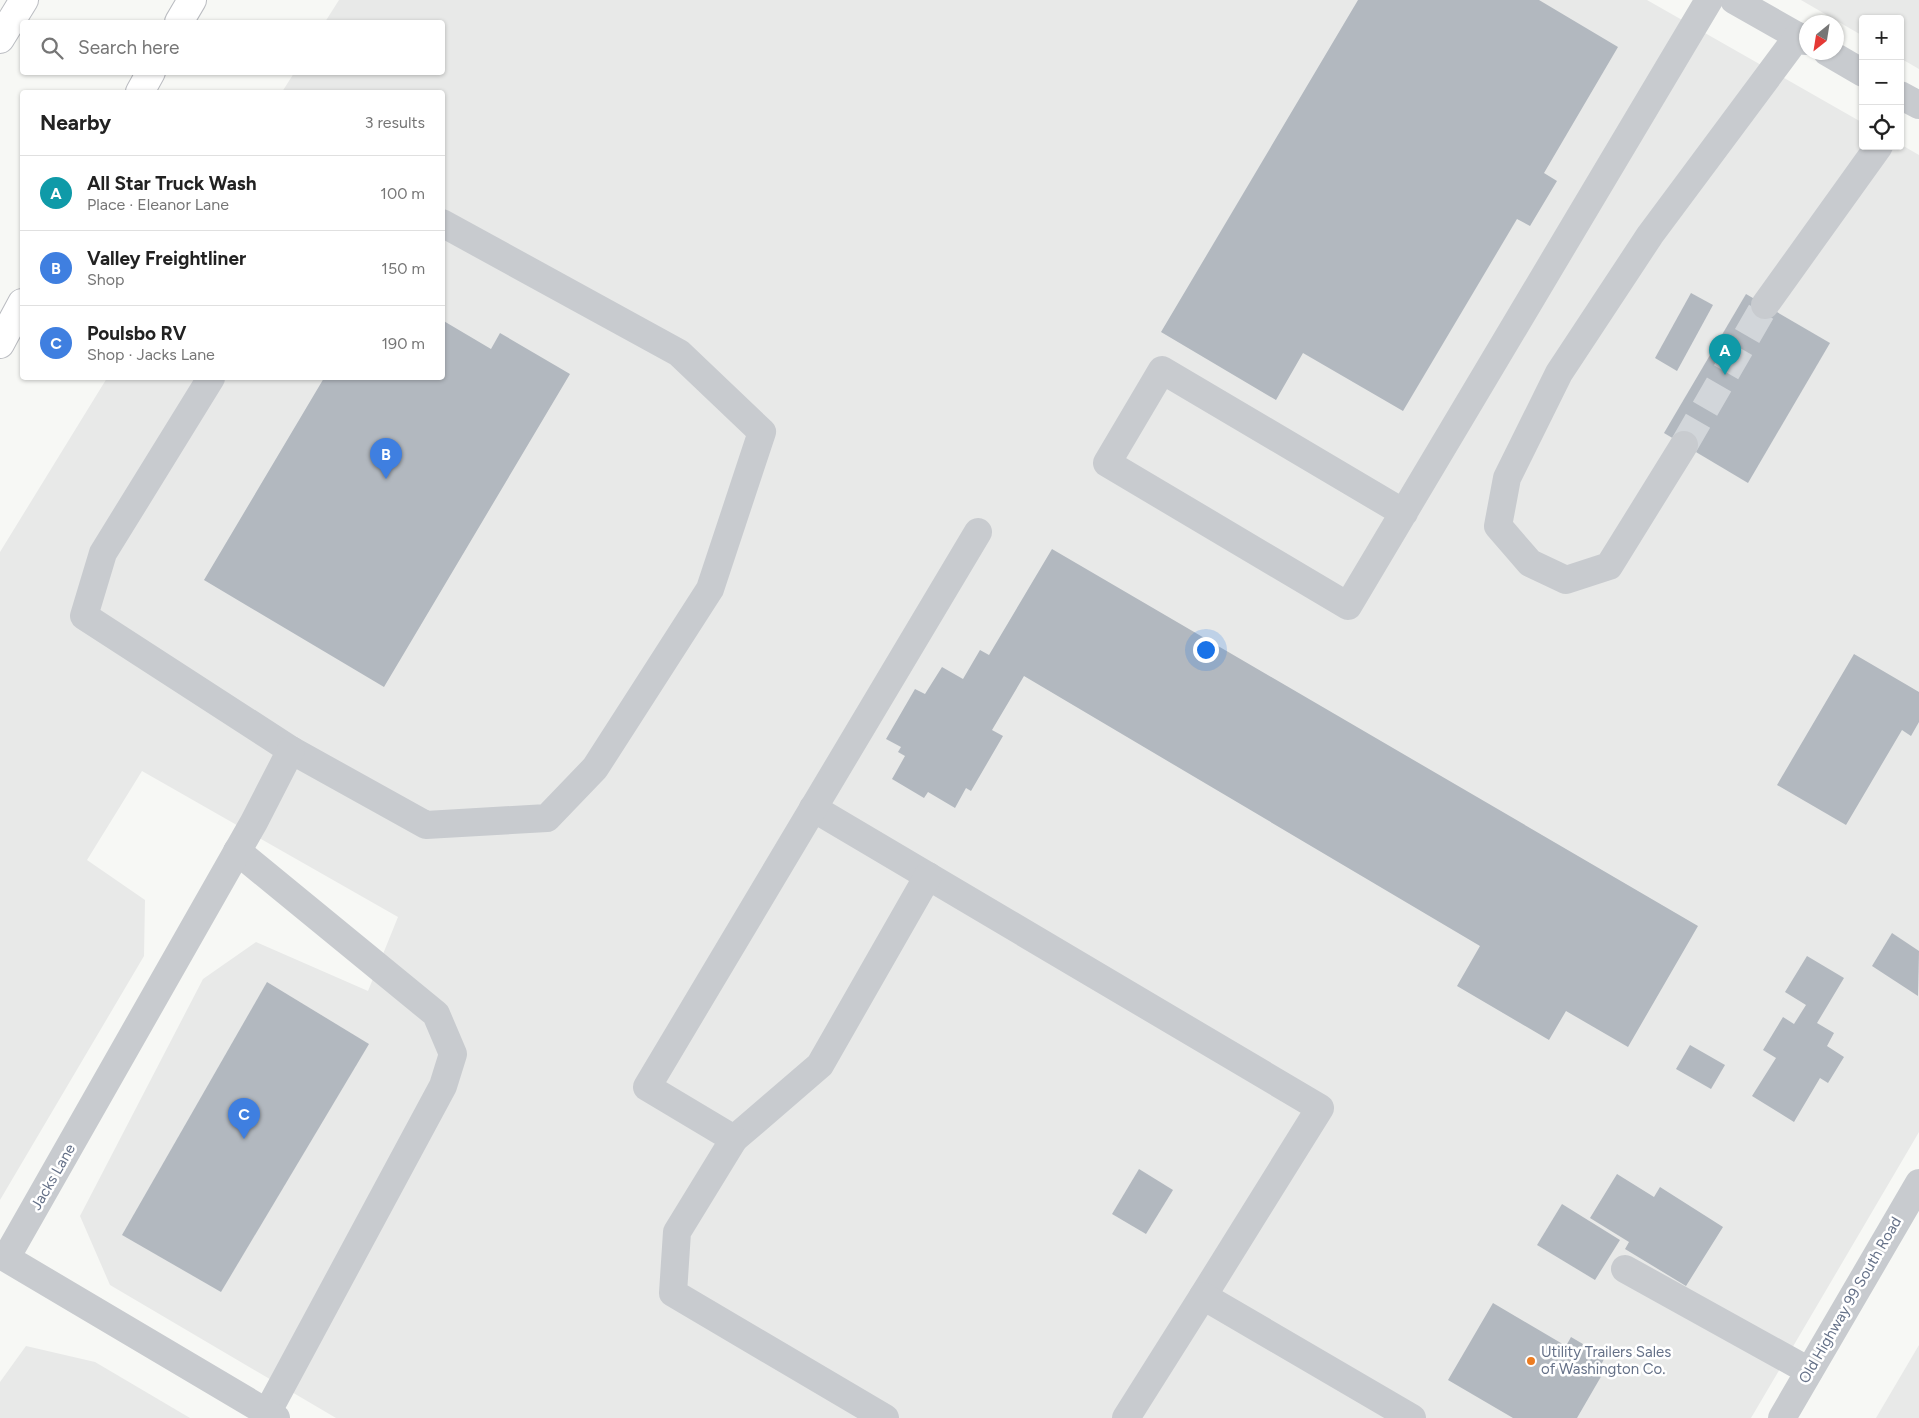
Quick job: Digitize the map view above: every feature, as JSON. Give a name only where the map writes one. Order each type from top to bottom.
[{"type":"highway","points":[[0,39],[24,0]]},
{"type":"highway","points":[[180,20],[192,0]]},
{"type":"highway","points":[[141,90],[149,75]]},
{"type":"highway","points":[[0,344],[20,307]]},
{"type":"street","points":[[1404,513],[1162,370],[1107,463],[1348,606],[1404,513],[1708,0]]},
{"type":"street","points":[[1734,0],[1799,37]]},
{"type":"street","points":[[1684,444],[1609,566],[1566,580],[1530,564],[1498,526],[1507,478],[1559,373],[1650,235],[1799,43]]},
{"type":"street","points":[[1841,60],[1859,71]]},
{"type":"street","points":[[1765,305],[1876,150]]},
{"type":"street","points":[[210,380],[103,553],[84,616],[292,750],[426,825],[547,818],[595,768],[710,589],[762,432],[679,353],[445,225]]},
{"type":"street","points":[[734,1139],[647,1087],[978,532]]},
{"type":"street","name":"Jacks Lane","points":[[271,1415],[3,1263],[254,822],[292,750]]},
{"type":"street","points":[[813,808],[1320,1108],[1126,1418]]},
{"type":"street","points":[[237,852],[436,1014],[453,1054],[443,1086],[271,1415]]},
{"type":"street","points":[[885,1418],[674,1294],[677,1232],[734,1139],[820,1066],[928,876]]},
{"type":"street","name":"Old Highway 99 South Road","points":[[1782,1418],[1919,1183]]},
{"type":"street","points":[[1625,1269],[1809,1371]]},
{"type":"street","points":[[1203,1296],[1412,1418]]},
{"type":"shaded area","points":[[339,0],[1647,0],[1859,121],[1859,150],[1904,150],[1904,146],[1919,155],[1919,1132],[1751,1418],[336,1418],[110,1285],[80,1216],[203,979],[256,942],[368,991],[398,917],[142,771],[87,860],[145,900],[144,956],[0,1200],[0,552],[106,380],[445,380],[445,90],[283,90],[293,75],[445,75],[445,20],[326,20]]},
{"type":"shaded area","points":[[1801,0],[1919,0],[1919,69],[1904,60],[1904,15],[1859,15],[1859,34],[1844,25],[1844,15],[1827,15]]},
{"type":"shaded area","points":[[1919,1345],[1919,1418],[1876,1418]]},
{"type":"shaded area","points":[[26,1346],[95,1362],[190,1418],[0,1418],[0,1382]]},
{"type":"building","points":[[1358,0],[1539,0],[1618,47],[1544,173],[1557,181],[1530,226],[1517,219],[1403,411],[1303,353],[1276,400],[1161,332]]},
{"type":"building","points":[[1691,293],[1713,305],[1677,371],[1655,358]]},
{"type":"building","points":[[1746,294],[1830,343],[1748,483],[1664,433]]},
{"type":"building","points":[[445,322],[491,349],[500,333],[570,374],[384,687],[204,580],[323,380],[445,380]]},
{"type":"building","points":[[1052,549],[1698,926],[1628,1047],[1566,1011],[1549,1040],[1457,986],[1480,946],[1024,676],[992,730],[1003,736],[971,791],[966,788],[955,808],[928,792],[924,798],[892,779],[905,756],[898,752],[901,747],[886,739],[915,689],[925,694],[942,667],[963,679],[980,650],[989,655]]},
{"type":"building","points":[[1854,654],[1919,692],[1919,722],[1911,736],[1902,730],[1846,825],[1777,785]]},
{"type":"building","points":[[1892,933],[1919,951],[1918,996],[1872,966]]},
{"type":"building","points":[[1807,956],[1844,978],[1817,1023],[1834,1033],[1827,1046],[1844,1057],[1828,1083],[1820,1078],[1794,1122],[1752,1096],[1776,1058],[1763,1050],[1783,1017],[1794,1024],[1806,1005],[1785,992]]},
{"type":"building","points":[[267,982],[369,1044],[221,1292],[122,1235]]},
{"type":"building","points":[[1690,1045],[1725,1065],[1711,1089],[1676,1069]]},
{"type":"building","points":[[1139,1169],[1173,1190],[1146,1234],[1112,1214]]},
{"type":"building","points":[[1617,1174],[1654,1197],[1660,1187],[1723,1227],[1686,1286],[1625,1249],[1629,1242],[1590,1218]]},
{"type":"building","points":[[1562,1204],[1620,1240],[1595,1280],[1537,1245]]},
{"type":"building","name":"Utility Trailers Sales of Washington Co.","points":[[1493,1303],[1566,1346],[1571,1337],[1605,1357],[1601,1365],[1606,1368],[1577,1418],[1513,1418],[1448,1380]]},
{"type":"tunnel","points":[[1684,445],[1765,305]]},
{"type":"place","name":"All Star Truck Wash","points":[[1725,375]]},
{"type":"place","name":"Valley Freightliner","points":[[386,479]]},
{"type":"place","name":"Poulsbo RV","points":[[244,1139]]},
{"type":"place","name":"Utility Trailers Sales of Washington Co.","points":[[1531,1361]]}]
